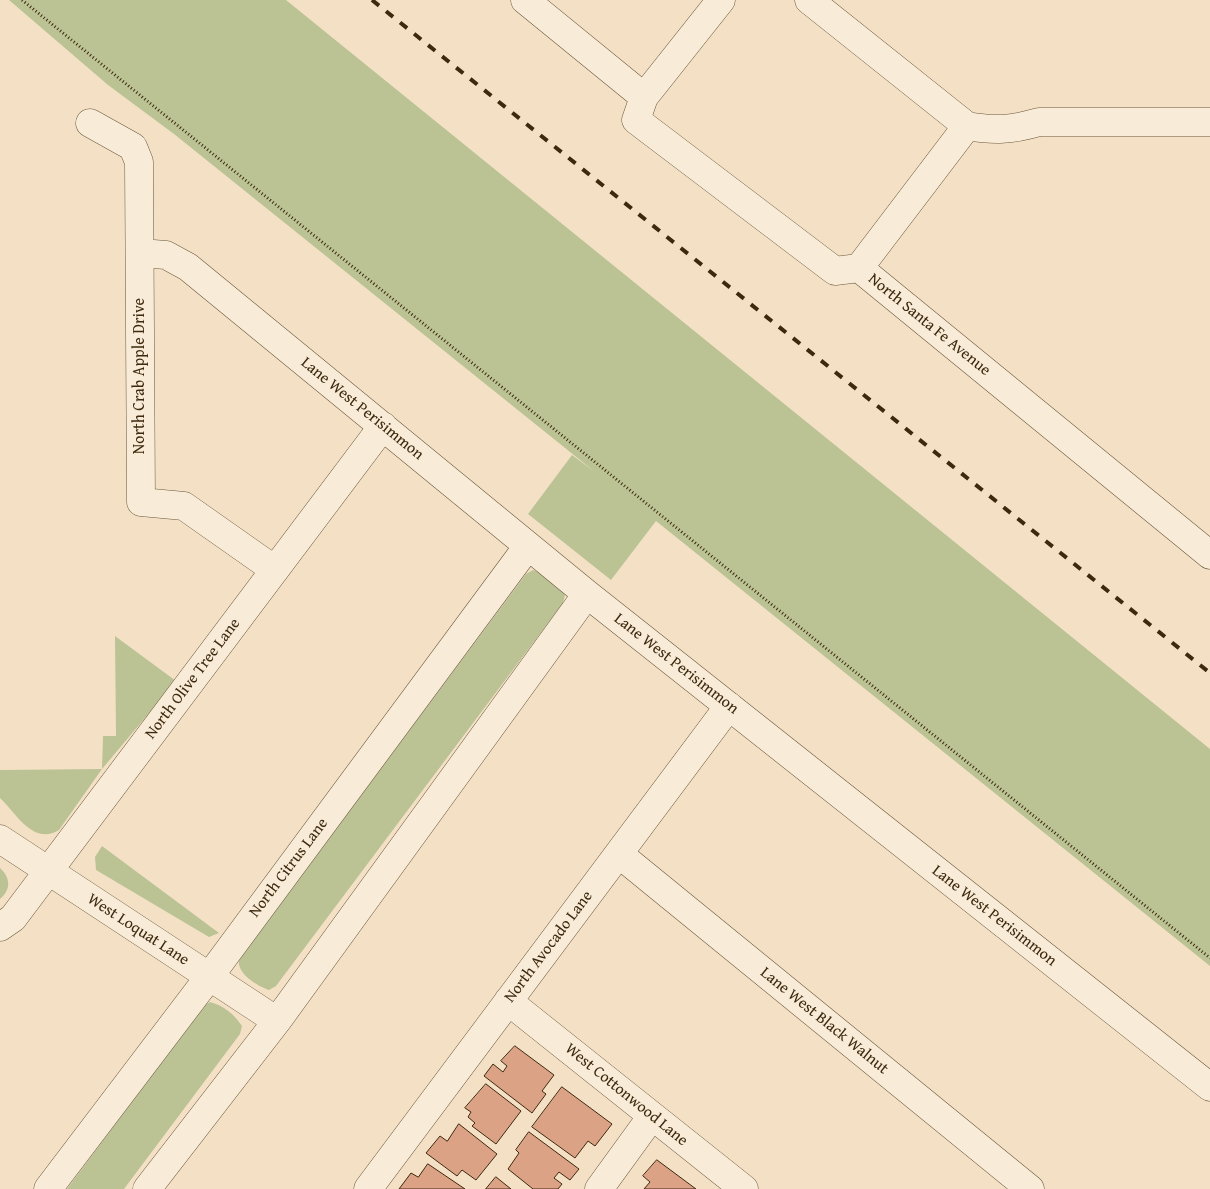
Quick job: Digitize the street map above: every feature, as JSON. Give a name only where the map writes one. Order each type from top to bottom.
[{"type":"street","points":[[524,0],[644,97],[721,0]]},
{"type":"street","points":[[809,0],[967,126],[989,130],[1012,130],[1039,122],[1210,122]]},
{"type":"street","name":"North Santa Fe Avenue","points":[[644,97],[636,120],[835,271],[859,268],[1210,555]]},
{"type":"street","name":"North Crab Apple Drive","points":[[90,123],[133,147],[139,162],[141,502],[184,506],[275,570]]},
{"type":"street","points":[[859,268],[967,126]]},
{"type":"street","name":"Lane West Perisimmon","points":[[140,253],[166,255],[188,266],[587,594],[1210,1087]]},
{"type":"street","name":"North Olive Tree Lane","points":[[0,927],[12,918],[49,871],[383,426]]},
{"type":"street","name":"North Citrus Lane","points":[[48,1189],[209,976],[528,546]]},
{"type":"street","points":[[147,1189],[277,1021],[587,594]]},
{"type":"street","name":"North Avocado Lane","points":[[368,1189],[729,706]]},
{"type":"street","name":"West Loquat Lane","points":[[0,839],[277,1021]]},
{"type":"street","name":"Lane West Black Walnut","points":[[619,854],[1030,1189]]},
{"type":"street","name":"West Cottonwood Lane","points":[[508,1002],[744,1189]]},
{"type":"street","points":[[599,1189],[652,1116]]},
{"type":"path","points":[[22,0],[1210,958]]},
{"type":"green space","points":[[9,0],[286,0],[1210,749],[1210,966],[656,521],[611,580],[528,514],[572,455],[595,472],[174,134],[108,85]]},
{"type":"green space","points":[[533,570],[547,577],[559,587],[565,595],[563,603],[276,986],[269,990],[253,982],[244,974],[239,964],[239,959],[526,574]]},
{"type":"green space","points":[[115,636],[176,681],[102,769],[103,736],[116,736]]},
{"type":"green space","points":[[102,769],[59,830],[50,834],[41,834],[26,826],[0,798],[0,770]]},
{"type":"green space","points":[[102,846],[219,933],[209,937],[96,870],[95,857]]},
{"type":"green space","points":[[0,868],[8,880],[8,888],[0,899]]},
{"type":"green space","points":[[210,1002],[224,1008],[236,1018],[242,1026],[240,1034],[124,1189],[67,1189],[203,1006]]},
{"type":"building","points":[[515,1046],[554,1075],[542,1091],[546,1094],[532,1113],[484,1076],[493,1064],[503,1072],[507,1066],[501,1061]]},
{"type":"building","points":[[486,1084],[521,1111],[496,1144],[472,1126],[475,1123],[468,1117],[471,1112],[465,1108]]},
{"type":"building","points":[[562,1087],[612,1124],[595,1146],[588,1141],[575,1158],[532,1127]]},
{"type":"building","points":[[459,1124],[497,1154],[476,1180],[462,1170],[457,1176],[426,1153],[440,1136],[447,1141]]},
{"type":"building","points":[[529,1132],[579,1169],[570,1180],[559,1172],[554,1178],[562,1184],[558,1189],[533,1189],[508,1169],[519,1153],[516,1150]]},
{"type":"building","points":[[657,1160],[696,1189],[644,1189],[650,1182],[643,1176]]},
{"type":"building","points":[[428,1164],[465,1189],[399,1189],[411,1173],[418,1177]]},
{"type":"building","points":[[496,1177],[511,1189],[486,1189]]},
{"type":"railway","points":[[372,0],[1210,673]]}]
